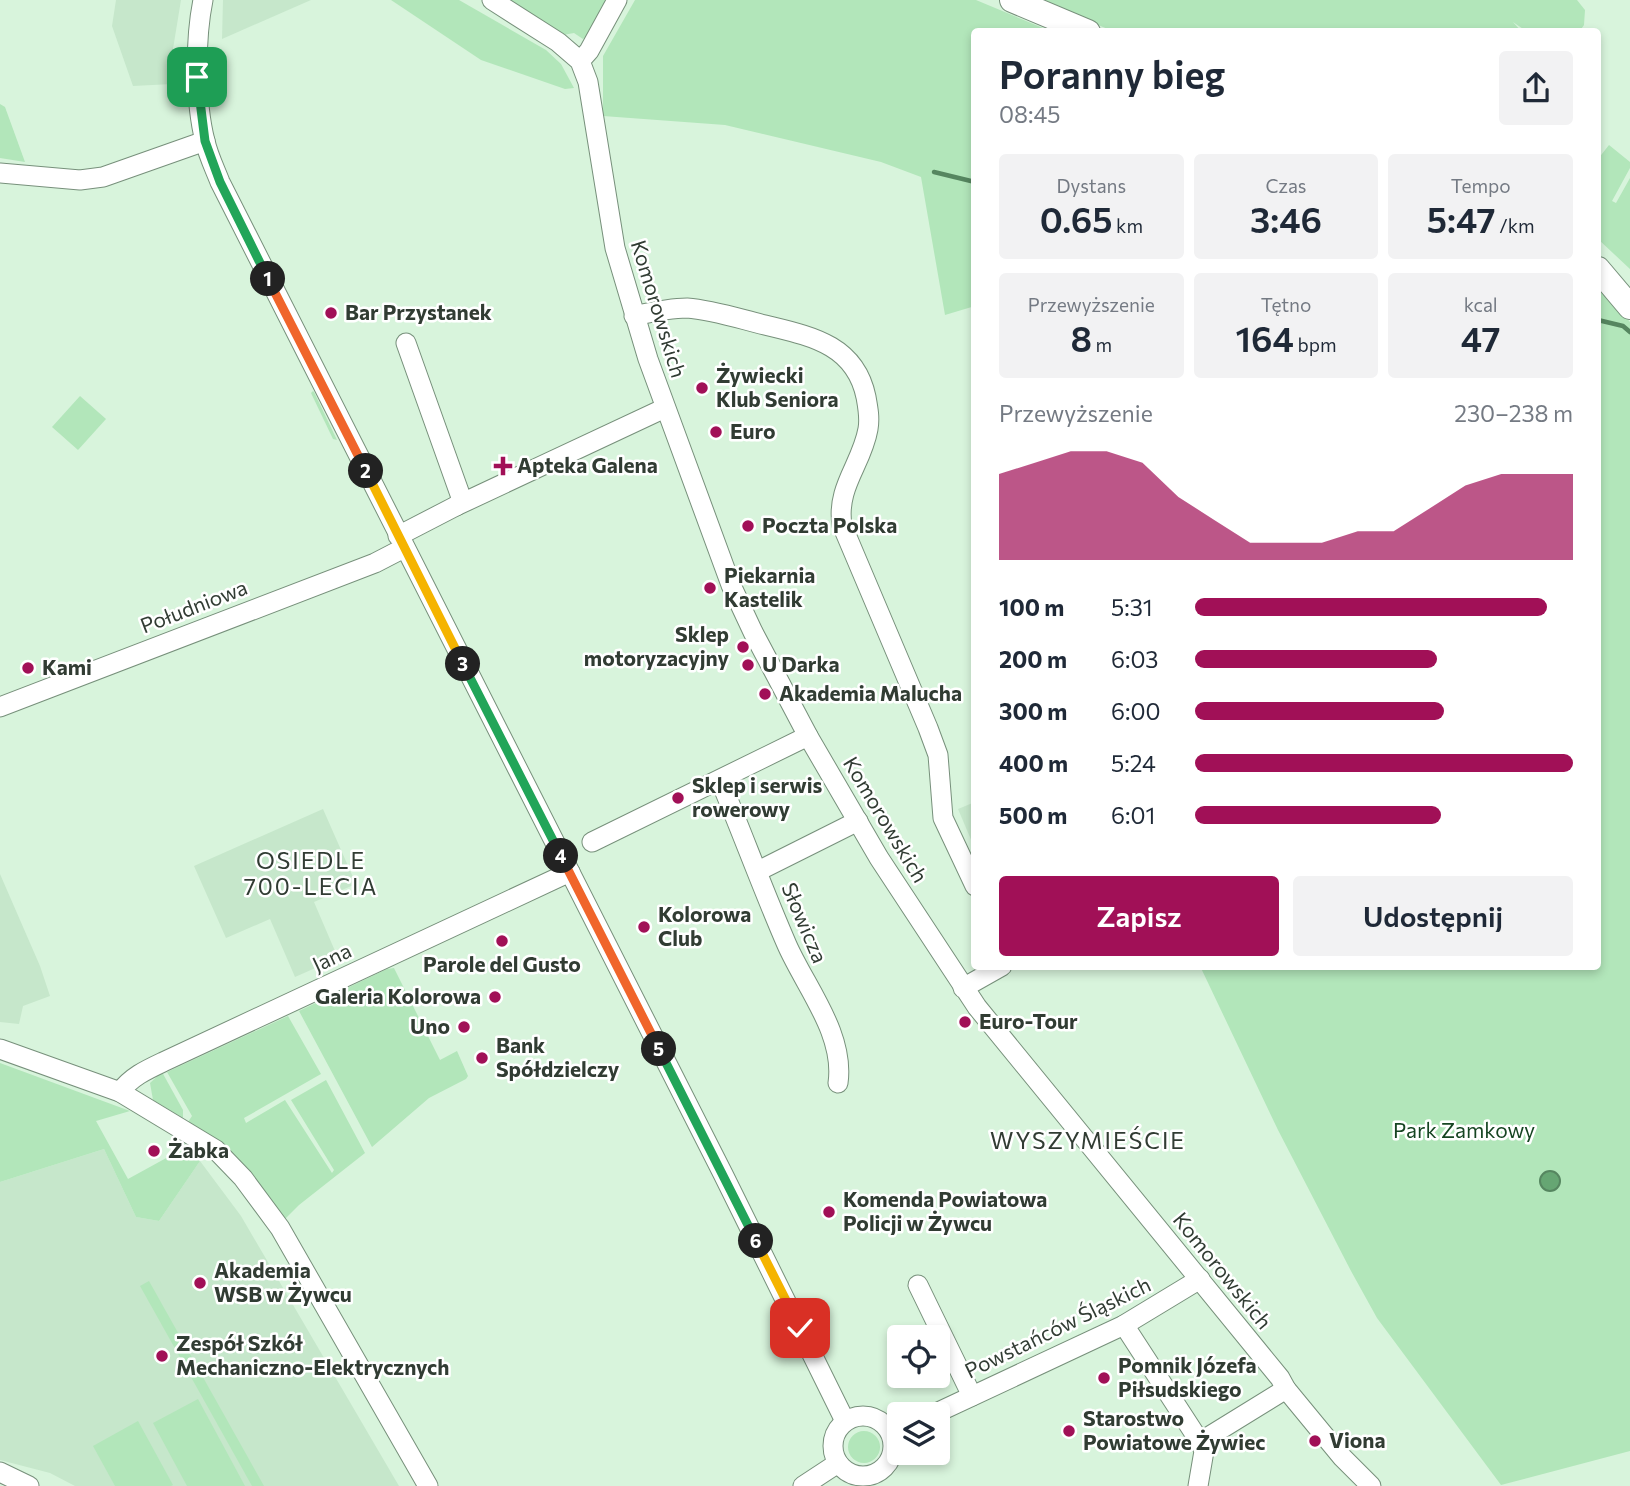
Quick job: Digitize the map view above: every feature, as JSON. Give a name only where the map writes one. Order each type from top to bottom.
[{"type":"main road","points":[[1012,0],[1078,28]]},
{"type":"main road","points":[[1601,273],[1630,307]]},
{"type":"street","points":[[203,0],[197,77],[205,141],[232,206],[723,1174],[845,1421]]},
{"type":"street","points":[[492,0],[558,42],[580,61],[589,51],[617,0]]},
{"type":"street","name":"Komorowskich","points":[[580,61],[588,82],[615,248],[634,316],[665,408],[731,585],[808,736],[963,988],[1280,1378],[1286,1389],[1342,1457],[1371,1486]]},
{"type":"street","points":[[0,173],[80,180],[103,177],[205,141]]},
{"type":"street","points":[[634,316],[685,308],[718,313],[809,336],[828,344],[856,369],[869,411],[868,429],[843,493],[840,512],[842,525],[938,755],[943,818],[971,878]]},
{"type":"street","points":[[406,343],[459,487],[462,500],[456,506]]},
{"type":"street","name":"Południowa","points":[[0,707],[375,563],[401,542],[456,506],[665,408]]},
{"type":"street","points":[[592,842],[808,736]]},
{"type":"street","name":"Słowicza","points":[[720,780],[786,944],[838,1051],[841,1067],[838,1083]]},
{"type":"street","points":[[758,870],[858,821]]},
{"type":"street","name":"Jana","points":[[120,1093],[137,1075],[163,1062],[569,872]]},
{"type":"street","points":[[963,988],[995,970]]},
{"type":"street","points":[[0,1049],[120,1093],[182,1127],[216,1150],[243,1178],[280,1228],[428,1486]]},
{"type":"street","name":"Powstańców Śląskich","points":[[950,1406],[1124,1325],[1200,1279]]},
{"type":"street","points":[[918,1285],[972,1396]]},
{"type":"street","points":[[1124,1325],[1200,1442],[1204,1451],[1198,1486]]},
{"type":"street","points":[[1200,1442],[1286,1389]]},
{"type":"street","points":[[887,1426],[877,1418],[855,1416],[839,1427],[833,1441],[833,1449],[838,1463],[854,1475],[876,1480],[887,1465]]},
{"type":"street","points":[[803,1486],[838,1463]]},
{"type":"street","points":[[0,1472],[29,1486]]},
{"type":"shaded area","points":[[116,0],[181,0],[172,55],[172,84],[133,86],[112,26]]},
{"type":"shaded area","points":[[223,0],[311,0],[222,39]]},
{"type":"shaded area","points":[[971,804],[971,840],[958,809]]},
{"type":"shaded area","points":[[323,809],[356,884],[314,902],[338,958],[295,977],[270,919],[226,938],[194,866]]},
{"type":"shaded area","points":[[0,874],[40,966],[50,996],[23,1006],[19,1024],[0,1022]]},
{"type":"shaded area","name":"Zespół Szkół Mechaniczno-Elektrycznych","points":[[104,1149],[136,1217],[159,1221],[200,1161],[241,1216],[399,1486],[75,1486],[50,1473],[0,1460],[0,1182]]},
{"type":"shaded area","points":[[1550,1171],[1557,1174],[1560,1181],[1557,1188],[1550,1191],[1543,1188],[1540,1181],[1543,1174]]},
{"type":"green space","points":[[391,0],[459,0],[546,50],[561,64],[574,88],[565,89],[481,60]]},
{"type":"green space","points":[[506,0],[606,0],[590,34],[583,39],[574,33],[563,35]]},
{"type":"green space","points":[[635,0],[976,0],[1043,28],[971,28],[971,307],[945,315],[921,177],[881,162],[725,125],[603,116],[603,56]]},
{"type":"green space","points":[[1038,0],[1577,0],[1585,10],[1582,28],[1522,28],[1513,22],[1518,28],[1105,28]]},
{"type":"green space","points":[[0,104],[5,107],[25,162],[0,158]]},
{"type":"green space","points":[[1609,145],[1630,162],[1630,168],[1612,201],[1616,203],[1630,178],[1630,269],[1601,242],[1601,155]]},
{"type":"green space","name":"Park Zamkowy","points":[[1601,288],[1630,322],[1630,1451],[1501,1485],[1377,1318],[1278,1130],[1202,970],[1601,970]]},
{"type":"green space","points":[[313,391],[337,440],[333,439],[311,393]]},
{"type":"green space","points":[[80,396],[106,419],[78,450],[52,427]]},
{"type":"green space","points":[[394,968],[440,1060],[457,1051],[468,1076],[429,1098],[372,1147],[299,1011]]},
{"type":"green space","points":[[288,1016],[321,1074],[244,1118],[246,1123],[285,1100],[332,1173],[334,1170],[291,1100],[326,1080],[365,1153],[299,1205],[283,1221],[188,1122],[192,1116],[167,1072]]},
{"type":"green space","points":[[0,1063],[130,1111],[96,1121],[128,1179],[179,1151],[200,1161],[159,1221],[136,1217],[104,1149],[0,1182]]},
{"type":"green space","points":[[162,1072],[183,1110],[183,1118],[153,1100],[150,1083]]},
{"type":"green space","points":[[149,1281],[264,1486],[252,1486],[140,1286]]},
{"type":"green space","points":[[198,1399],[245,1486],[187,1486],[153,1423]]},
{"type":"green space","points":[[138,1421],[173,1485],[115,1486],[93,1446]]},
{"type":"green space","points":[[864,1431],[875,1436],[880,1447],[875,1458],[864,1463],[853,1458],[848,1447],[853,1436]]},
{"type":"waterway","points":[[934,172],[971,181]]},
{"type":"waterway","points":[[1601,321],[1623,326],[1630,332]]},
{"type":"place","name":"Bar Przystanek","points":[[331,313]]},
{"type":"place","name":"Żywiecki Klub Seniora","points":[[702,388]]},
{"type":"place","name":"Euro","points":[[716,432]]},
{"type":"place","name":"Apteka Galena","points":[[503,466]]},
{"type":"place","name":"Poczta Polska","points":[[748,526]]},
{"type":"place","name":"Piekarnia Kastelik","points":[[710,588]]},
{"type":"place","name":"Sklep motoryzacyjny","points":[[743,647]]},
{"type":"place","name":"U Darka","points":[[748,665]]},
{"type":"place","name":"Kami","points":[[28,668]]},
{"type":"place","name":"Akademia Malucha","points":[[765,694]]},
{"type":"place","name":"Sklep i serwis rowerowy","points":[[678,798]]},
{"type":"place","name":"Kolorowa Club","points":[[644,927]]},
{"type":"place","name":"Parole del Gusto","points":[[502,941]]},
{"type":"place","name":"Galeria Kolorowa","points":[[495,997]]},
{"type":"place","name":"Euro-Tour","points":[[965,1022]]},
{"type":"place","name":"Uno","points":[[464,1027]]},
{"type":"place","name":"Bank Spółdzielczy","points":[[482,1058]]},
{"type":"place","name":"Żabka","points":[[154,1151]]},
{"type":"place","name":"Komenda Powiatowa Policji w Żywcu","points":[[829,1212]]},
{"type":"place","name":"Akademia WSB w Żywcu","points":[[200,1283]]},
{"type":"place","name":"Zespół Szkół Mechaniczno-Elektrycznych","points":[[162,1356]]},
{"type":"place","name":"Pomnik Józefa Piłsudskiego","points":[[1104,1378]]},
{"type":"place","name":"Starostwo Powiatowe Żywiec","points":[[1069,1431]]},
{"type":"place","name":"Viona","points":[[1315,1441]]},
{"type":"district","name":"OSIEDLE 700-LECIA","points":[[311,874]]},
{"type":"district","name":"WYSZYMIEŚCIE","points":[[1088,1141]]},
{"type":"route","points":[[197,77],[205,141],[220,182],[243,230],[800,1328]]}]
